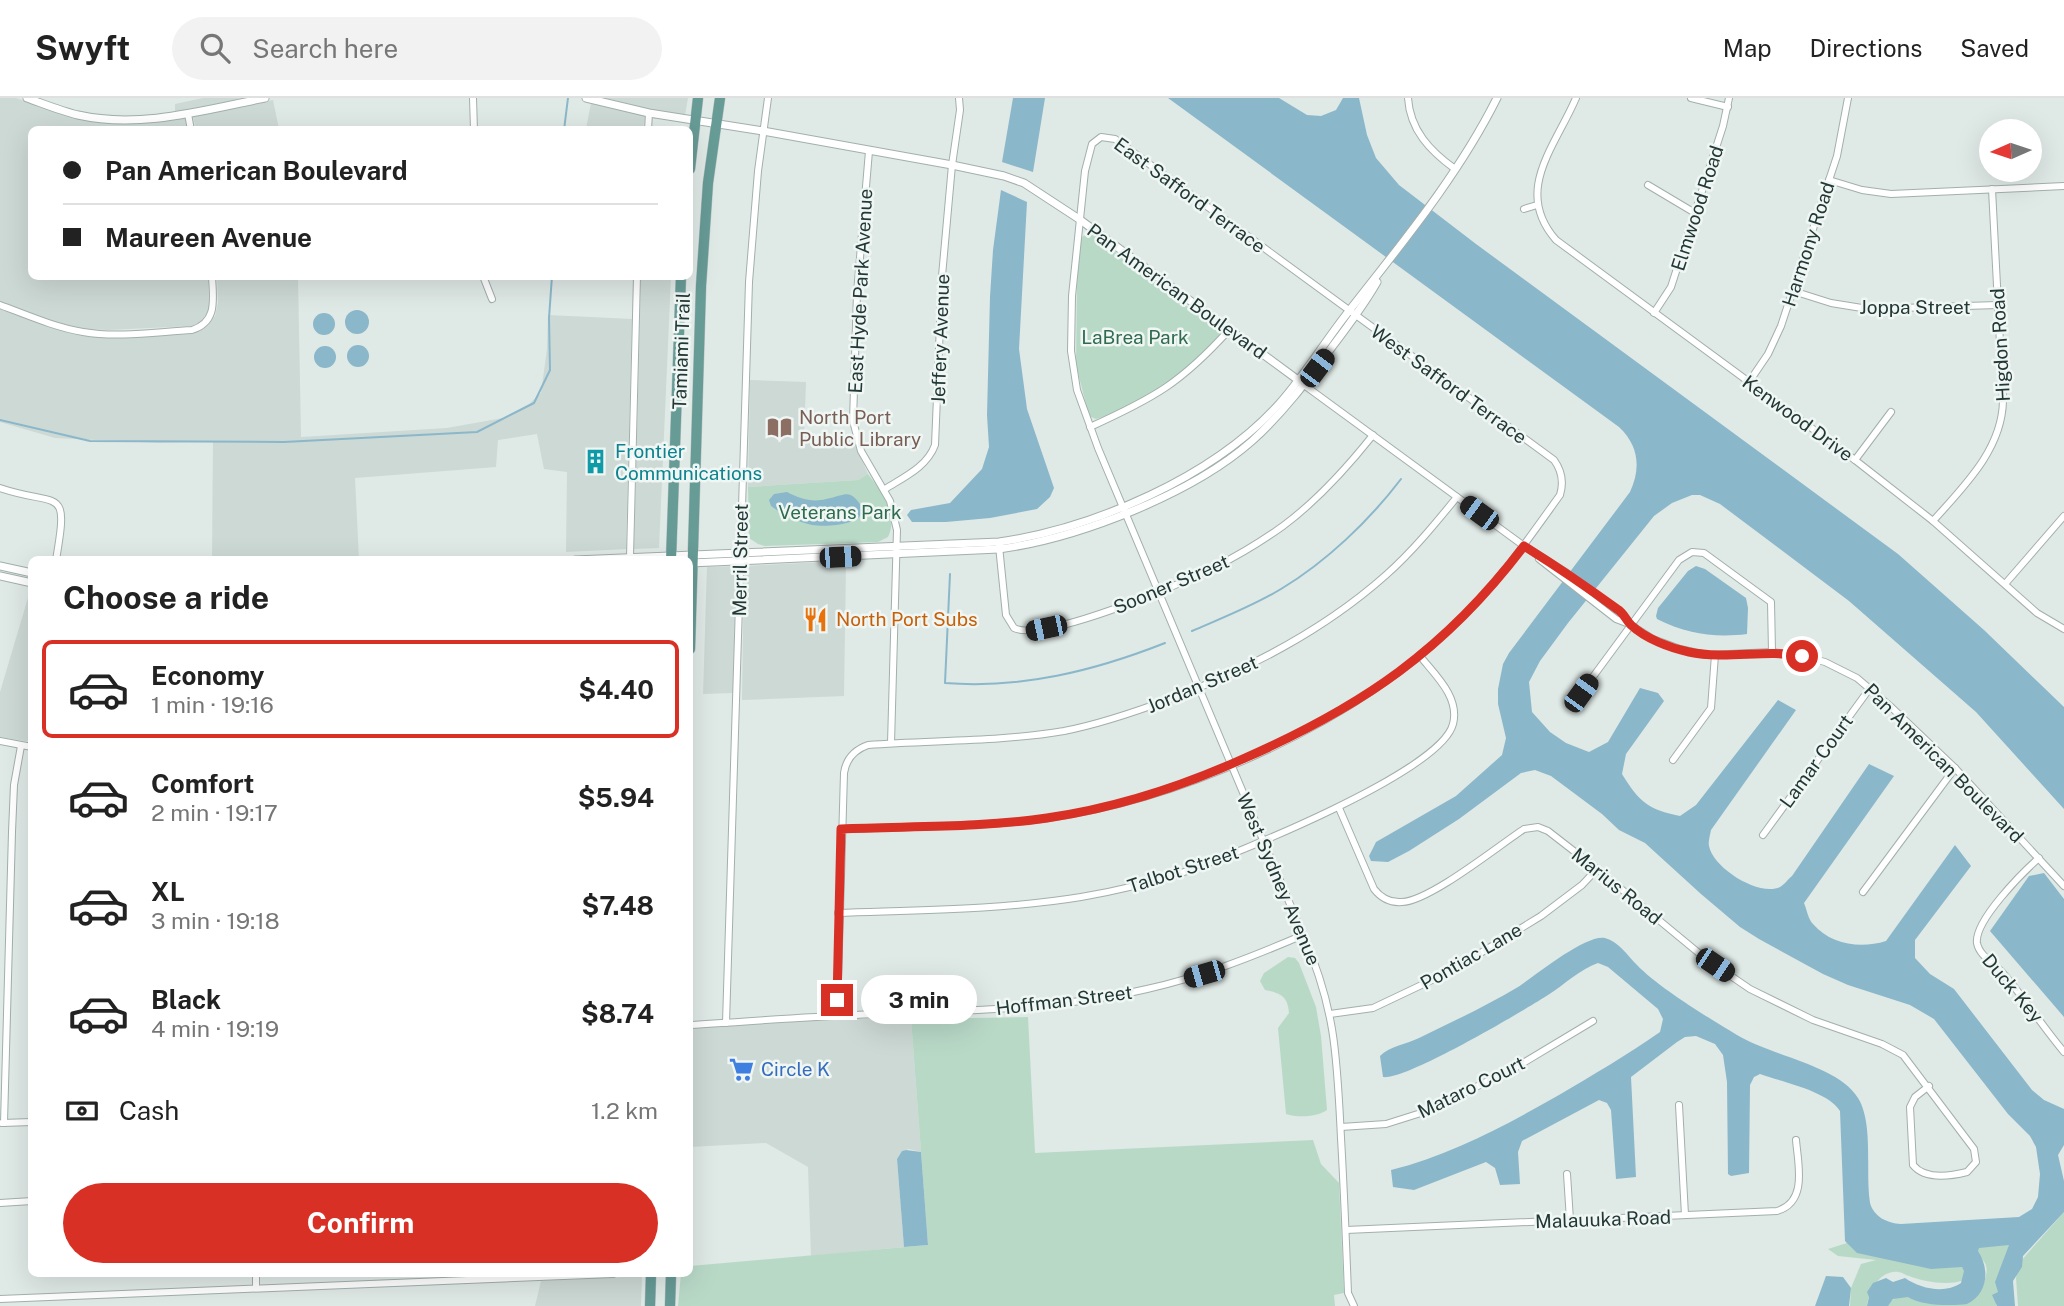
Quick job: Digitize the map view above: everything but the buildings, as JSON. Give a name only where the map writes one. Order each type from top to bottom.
[{"type":"main road","points":[[693,140],[698,98]]},
{"type":"main road","name":"Tamiami Trail","points":[[691,556],[701,286],[720,98]]},
{"type":"main road","name":"Tamiami Trail","points":[[671,556],[681,280]]},
{"type":"main road","points":[[650,1306],[651,1277]]},
{"type":"main road","points":[[670,1306],[671,1277]]},
{"type":"street","points":[[27,98],[79,115],[146,119],[188,114],[265,98]]},
{"type":"street","points":[[473,98],[474,126]]},
{"type":"street","name":"Pan American Boulevard","points":[[586,98],[649,113],[952,165],[1024,183],[1079,219],[1565,577],[1603,599],[1622,613],[1631,625],[1688,652],[1716,655],[1772,652],[1825,662],[1848,673],[1870,688],[1955,768],[2064,886]]},
{"type":"street","name":"Merril Street","points":[[726,1023],[749,282],[768,98]]},
{"type":"street","points":[[952,165],[960,110],[959,98]]},
{"type":"street","points":[[1408,98],[1410,114],[1418,133],[1436,155],[1455,169]]},
{"type":"street","points":[[693,560],[999,545],[1124,509],[1182,478],[1224,453],[1301,383],[1431,205],[1497,98]]},
{"type":"street","points":[[1524,209],[1537,205],[1540,174],[1576,98]]},
{"type":"street","points":[[1691,98],[1728,107]]},
{"type":"street","name":"Elmwood Road","points":[[1654,313],[1670,292],[1729,98]]},
{"type":"street","name":"Harmony Road","points":[[1749,382],[1774,344],[1793,291],[1829,180],[1842,134],[1848,98]]},
{"type":"street","points":[[648,126],[649,113]]},
{"type":"street","points":[[188,114],[190,126]]},
{"type":"street","name":"East Safford Terrace","points":[[1090,427],[1074,378],[1071,351],[1072,296],[1089,149],[1097,138],[1111,137],[1352,314]]},
{"type":"street","name":"East Hyde Park Avenue","points":[[869,151],[857,293],[853,421],[857,443],[864,460],[885,489],[896,521],[898,550],[891,743]]},
{"type":"street","name":"Jeffery Avenue","points":[[885,489],[922,465],[932,453],[935,444],[942,276],[952,165]]},
{"type":"street","points":[[1829,180],[1880,194],[2064,186]]},
{"type":"street","points":[[1648,185],[1695,213]]},
{"type":"street","name":"Higdon Road","points":[[1933,521],[1984,459],[1999,432],[2004,401],[1992,189]]},
{"type":"street","name":"Kenwood Drive","points":[[1537,205],[1546,228],[1556,240],[1855,460],[1933,521],[2037,613],[2064,629]]},
{"type":"street","points":[[0,305],[54,325],[84,332],[108,334],[192,330],[204,325],[212,315],[212,280]]},
{"type":"street","points":[[485,280],[492,299]]},
{"type":"street","points":[[630,556],[637,280]]},
{"type":"street","name":"Joppa Street","points":[[1793,291],[1831,303],[1868,309],[1998,305]]},
{"type":"street","name":"West Safford Terrace","points":[[1352,314],[1550,457],[1557,465],[1562,480],[1560,495],[1524,546]]},
{"type":"street","points":[[1090,427],[1135,407],[1168,388],[1201,361],[1229,330]]},
{"type":"street","points":[[1855,460],[1891,412]]},
{"type":"street","name":"West Sydney Avenue","points":[[1090,427],[1322,981],[1338,1058],[1348,1293],[1354,1306]]},
{"type":"street","name":"Sooner Street","points":[[999,545],[1006,615],[1010,624],[1027,632],[1084,618],[1159,592],[1228,560],[1286,524],[1340,476],[1373,435]]},
{"type":"street","points":[[0,488],[24,496],[47,498],[58,505],[63,512],[57,556]]},
{"type":"street","name":"Jordan Street","points":[[841,829],[844,773],[855,752],[868,745],[1016,737],[1066,730],[1124,716],[1200,688],[1276,652],[1351,604],[1404,558],[1457,497]]},
{"type":"street","points":[[2005,584],[2064,516]]},
{"type":"street","points":[[837,1016],[841,829],[1014,822],[1050,818],[1131,801],[1231,764],[1319,724],[1382,685],[1420,656],[1475,604],[1524,546]]},
{"type":"street","points":[[1581,693],[1679,560],[1688,554],[1708,554],[1771,602],[1772,652]]},
{"type":"street","points":[[0,566],[28,572]]},
{"type":"street","points":[[0,576],[28,582]]},
{"type":"street","points":[[1565,577],[1599,607],[1616,619],[1631,625]]},
{"type":"street","points":[[1673,760],[1711,708],[1716,655]]},
{"type":"street","name":"Talbot Street","points":[[838,913],[1011,905],[1082,897],[1165,878],[1263,841],[1339,807],[1399,773],[1438,747],[1449,735],[1454,716],[1451,697],[1420,656]]},
{"type":"street","name":"Lamar Court","points":[[1763,835],[1870,688]]},
{"type":"street","points":[[0,741],[28,747]]},
{"type":"street","points":[[21,746],[14,785],[2,1123],[28,1122]]},
{"type":"street","points":[[1863,892],[1955,768]]},
{"type":"street","name":"Marius Road","points":[[1339,807],[1374,889],[1393,902],[1408,901],[1426,894],[1529,828],[1548,831],[1733,978],[1804,1016],[1895,1049],[1909,1061],[1929,1086],[1976,1153],[1976,1162],[1967,1172],[1927,1175],[1913,1165],[1910,1107],[1915,1097],[1929,1086]]},
{"type":"street","name":"Duck Key","points":[[2039,858],[2015,881],[1996,906],[1980,929],[1977,943],[2064,1052]]},
{"type":"street","name":"Pontiac Lane","points":[[1330,1014],[1373,1008],[1451,971],[1548,910],[1582,885],[1597,869]]},
{"type":"street","name":"Hoffman Street","points":[[693,1025],[1012,1008],[1120,995],[1204,974],[1303,935]]},
{"type":"street","name":"Mataro Court","points":[[1341,1128],[1386,1124],[1424,1112],[1513,1069],[1592,1021]]},
{"type":"street","points":[[1679,1105],[1685,1215]]},
{"type":"street","name":"Malauuka Road","points":[[1346,1230],[1777,1211],[1794,1202],[1798,1191],[1796,1140]]},
{"type":"street","points":[[1567,1174],[1570,1220]]},
{"type":"street","points":[[0,1203],[28,1202]]},
{"type":"street","points":[[256,1277],[256,1288]]},
{"type":"street","points":[[335,1284],[336,1277]]},
{"type":"street","points":[[415,1277],[415,1283]]},
{"type":"street","points":[[0,1299],[415,1283],[484,1277]]},
{"type":"shaded area","points":[[0,98],[16,98],[77,118],[97,121],[146,123],[185,118],[186,126],[28,126],[28,280],[208,280],[209,310],[201,322],[191,326],[85,329],[55,322],[0,301]]},
{"type":"shaded area","points":[[203,98],[247,98],[175,112],[175,104]]},
{"type":"shaded area","points":[[601,98],[688,98],[685,115]]},
{"type":"shaded area","points":[[273,100],[278,126],[195,126],[193,117]]},
{"type":"shaded area","points":[[591,103],[645,116],[643,126],[587,126]]},
{"type":"shaded area","points":[[217,280],[298,280],[301,437],[447,428],[503,418],[529,404],[541,393],[548,315],[632,319],[626,549],[566,552],[567,472],[544,469],[537,434],[498,440],[496,467],[355,478],[359,556],[212,556],[213,441],[160,443],[55,438],[0,422],[0,309],[52,328],[84,336],[108,337],[192,334],[207,327],[215,316],[218,303]]},
{"type":"shaded area","points":[[641,280],[671,280],[659,548],[634,549]]},
{"type":"shaded area","points":[[750,380],[806,382],[804,437],[851,436],[868,474],[858,480],[748,487]]},
{"type":"shaded area","points":[[846,561],[844,696],[742,700],[744,566]]},
{"type":"shaded area","points":[[736,566],[733,693],[703,694],[707,567]]},
{"type":"shaded area","points":[[28,598],[28,742],[0,737],[0,692]]},
{"type":"shaded area","points":[[837,1019],[911,1019],[921,1152],[909,1149],[902,1151],[897,1159],[904,1247],[811,1256],[808,1167],[766,1143],[693,1147],[693,1028]]},
{"type":"shaded area","points":[[642,1277],[641,1306],[535,1306],[541,1281]]},
{"type":"green space","name":"LaBrea Park","points":[[1090,233],[1221,332],[1198,360],[1166,386],[1130,407],[1096,419],[1089,416],[1076,365],[1080,242],[1083,236]]},
{"type":"green space","name":"Veterans Park","points":[[868,474],[890,512],[891,529],[888,537],[878,542],[765,546],[749,538],[748,487],[858,480]]},
{"type":"green space","points":[[1288,957],[1295,958],[1299,963],[1316,1007],[1321,1036],[1327,1110],[1313,1115],[1286,1114],[1278,1028],[1289,1013],[1283,997],[1265,990],[1260,981],[1264,973]]},
{"type":"green space","points":[[1028,1017],[1035,1153],[1313,1140],[1321,1164],[1339,1183],[1344,1293],[1334,1295],[1335,1306],[678,1306],[681,1277],[693,1277],[693,1266],[928,1245],[911,1019]]},
{"type":"green space","points":[[2064,1212],[2064,1306],[2018,1306],[2016,1278],[2020,1262]]},
{"type":"green space","points":[[2011,1240],[1996,1306],[1884,1306],[1903,1293],[1913,1297],[1983,1286],[1987,1268],[1975,1248]]},
{"type":"green space","points":[[1850,1242],[1952,1261],[1967,1270],[1965,1280],[1937,1282],[1892,1272],[1876,1283],[1867,1306],[1850,1306],[1851,1288],[1861,1264],[1876,1260],[1838,1256],[1828,1249]]},
{"type":"water","points":[[1013,98],[1045,98],[1033,172],[1002,162]]},
{"type":"water","points":[[1168,98],[1279,98],[1307,115],[1321,116],[1336,110],[1343,98],[1359,98],[1367,135],[1376,158],[1399,185],[1898,554],[1984,630],[2064,707],[2064,809],[1976,712],[1849,601],[1720,504],[1700,495],[1692,495],[1672,503],[1654,516],[1568,623],[1540,661],[1529,682],[1532,712],[1550,732],[1566,743],[1589,752],[1608,742],[1640,688],[1658,693],[1664,701],[1626,754],[1622,774],[1634,792],[1646,803],[1660,811],[1680,816],[1696,805],[1778,700],[1796,710],[1711,830],[1709,846],[1719,863],[1738,878],[1761,888],[1780,887],[1792,876],[1869,764],[1894,776],[1804,903],[1813,924],[1837,941],[1867,945],[1886,941],[1955,845],[1971,866],[1915,940],[1915,958],[1930,974],[1954,989],[2032,1090],[2044,1100],[2064,1109],[2064,1145],[2058,1155],[2064,1181],[2064,1212],[2023,1256],[2022,1267],[2013,1281],[2015,1306],[1997,1306],[1992,1295],[1998,1292],[1995,1282],[2009,1245],[1979,1248],[1985,1280],[1979,1294],[1967,1304],[1928,1304],[1908,1297],[1893,1299],[1888,1306],[1867,1306],[1867,1292],[1873,1283],[1886,1278],[1893,1282],[1905,1278],[1918,1285],[1940,1289],[1961,1283],[1964,1271],[1962,1267],[1931,1269],[1857,1253],[1845,1241],[1840,1111],[1826,1098],[1815,1093],[1760,1074],[1754,1077],[1750,1085],[1749,1173],[1731,1176],[1728,1174],[1727,1082],[1723,1055],[1715,1044],[1696,1036],[1685,1037],[1677,1042],[1631,1077],[1636,1177],[1616,1179],[1611,1110],[1607,1103],[1599,1100],[1522,1141],[1518,1152],[1520,1184],[1500,1185],[1495,1168],[1486,1162],[1414,1190],[1393,1187],[1391,1170],[1457,1148],[1498,1128],[1623,1057],[1660,1032],[1663,1019],[1658,1009],[1608,967],[1598,963],[1578,973],[1535,1003],[1438,1057],[1415,1068],[1383,1077],[1380,1056],[1384,1053],[1494,1001],[1561,956],[1597,938],[1605,938],[1618,945],[1658,983],[1726,1028],[1751,1042],[1820,1069],[1848,1087],[1863,1109],[1868,1134],[1870,1203],[1882,1218],[1901,1224],[2019,1217],[2032,1209],[2038,1197],[2040,1174],[2036,1147],[2030,1136],[2008,1114],[1934,1019],[1910,1005],[1823,974],[1740,927],[1645,843],[1619,830],[1551,776],[1535,770],[1521,773],[1459,819],[1409,851],[1388,862],[1371,861],[1369,856],[1376,842],[1456,796],[1502,755],[1506,738],[1498,704],[1498,689],[1503,664],[1630,492],[1637,466],[1634,450],[1619,427]]},
{"type":"water","points":[[1001,190],[1027,202],[1019,349],[1027,409],[1054,488],[1050,497],[1037,509],[990,518],[912,522],[907,515],[911,510],[950,503],[982,469],[989,447],[987,415],[990,297]]},
{"type":"water","points":[[357,310],[365,314],[369,322],[365,330],[357,334],[349,330],[345,322],[349,314]]},
{"type":"water","points":[[324,313],[332,316],[335,324],[332,332],[324,335],[316,332],[313,324],[316,316]]},
{"type":"water","points":[[358,345],[366,348],[369,356],[366,364],[358,367],[350,364],[347,356],[350,348]]},
{"type":"water","points":[[325,346],[333,349],[336,357],[333,365],[325,368],[317,365],[314,357],[317,349]]},
{"type":"water","points":[[787,492],[811,500],[848,494],[855,498],[864,510],[849,522],[812,525],[791,518],[771,506],[769,500],[774,494]]},
{"type":"water","points":[[1696,566],[1705,569],[1746,598],[1747,634],[1701,634],[1657,619],[1658,608],[1688,571]]},
{"type":"water","points":[[2044,873],[2064,899],[2064,1017],[1990,931],[2029,876]]},
{"type":"water","points":[[902,1151],[921,1152],[928,1245],[904,1247],[897,1159]]},
{"type":"water","points":[[1826,1276],[1843,1277],[1851,1288],[1849,1306],[1815,1306]]},
{"type":"waterway","points":[[564,126],[568,98]]},
{"type":"waterway","points":[[0,420],[90,441],[284,442],[477,432],[534,403],[550,370],[552,280]]},
{"type":"waterway","points":[[1192,631],[1260,601],[1298,578],[1361,525],[1401,479]]},
{"type":"waterway","points":[[950,574],[945,683],[1001,683],[1057,676],[1111,662],[1165,643]]},
{"type":"place","name":"North Port Public Library","points":[[779,428]]},
{"type":"place","name":"Frontier Communications","points":[[595,462]]},
{"type":"place","name":"North Port Subs","points":[[816,619]]},
{"type":"place","name":"Circle K","points":[[741,1069]]},
{"type":"route","points":[[837,1000],[841,829],[1014,822],[1050,818],[1131,801],[1167,790],[1231,764],[1319,724],[1401,671],[1461,619],[1492,587],[1524,546],[1622,613],[1631,625],[1663,643],[1688,652],[1707,654],[1772,652],[1802,656]]}]
